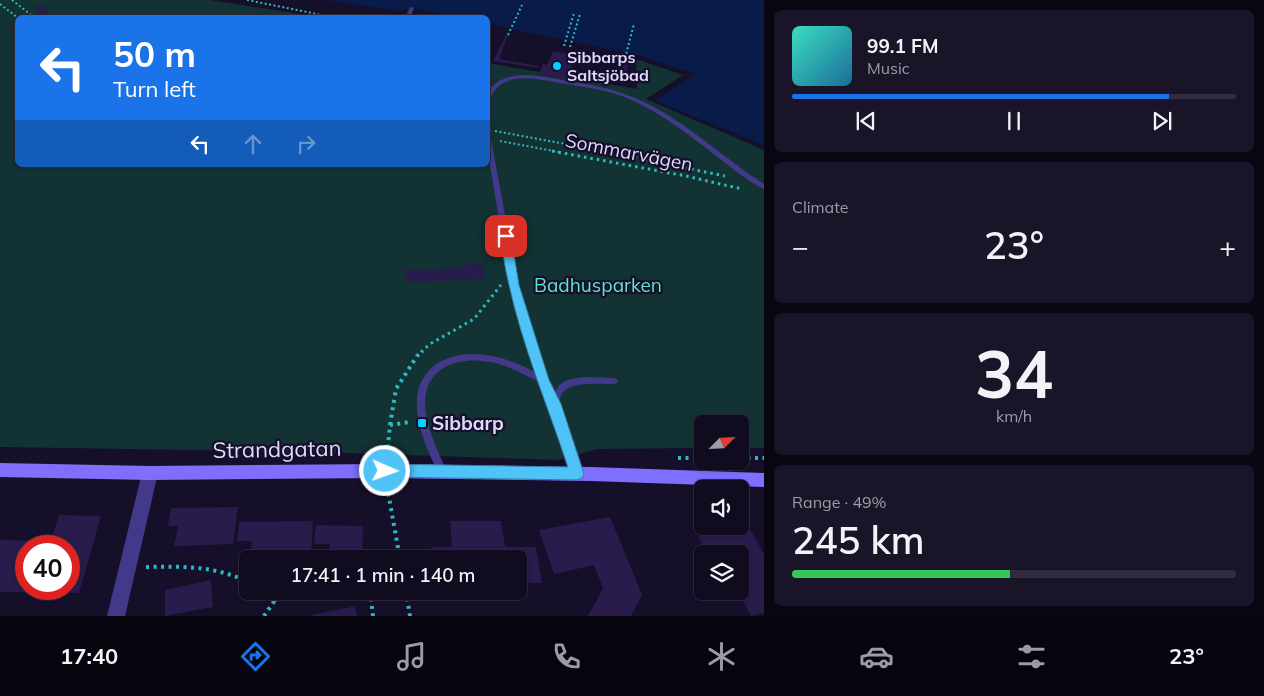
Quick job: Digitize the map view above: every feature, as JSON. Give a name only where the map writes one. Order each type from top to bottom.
[{"type":"street","points":[[543,380],[554,404],[577,474]]},
{"type":"street","name":"Strandgatan","points":[[0,470],[150,473],[385,471],[577,474],[764,480]]},
{"type":"street","points":[[116,616],[150,473]]},
{"type":"lane","points":[[408,15],[412,8]]},
{"type":"lane","points":[[490,88],[515,77],[531,76],[612,91],[637,101],[662,115],[764,187]]},
{"type":"lane","points":[[490,150],[512,272],[543,380]]},
{"type":"lane","points":[[442,472],[422,423],[421,398],[425,383],[431,372],[455,359],[468,357],[491,358],[518,366],[543,380]]},
{"type":"lane","points":[[554,404],[560,389],[566,384],[576,381],[614,381]]},
{"type":"path","points":[[12,0],[31,15]]},
{"type":"path","points":[[247,0],[321,15]]},
{"type":"path","points":[[0,4],[15,16]]},
{"type":"path","points":[[508,35],[522,5]]},
{"type":"path","points":[[564,46],[574,13]]},
{"type":"path","points":[[570,47],[580,14]]},
{"type":"path","points":[[625,58],[634,24]]},
{"type":"path","name":"Sommarvägen","points":[[490,129],[625,155],[730,178]]},
{"type":"path","name":"Sommarvägen","points":[[490,139],[686,176],[747,190]]},
{"type":"path","points":[[398,550],[385,471],[396,389],[418,356],[430,344],[474,319],[512,272]]},
{"type":"path","points":[[390,425],[410,422]]},
{"type":"path","points":[[749,458],[764,458]]},
{"type":"path","points":[[127,567],[196,566],[239,577]]},
{"type":"path","points":[[264,616],[275,600]]},
{"type":"path","points":[[371,600],[373,616]]},
{"type":"path","points":[[407,600],[410,616]]},
{"type":"green space","name":"Badhusparken","points":[[0,0],[210,0],[306,15],[15,15],[15,167],[490,167],[490,63],[637,89],[636,59],[683,75],[646,99],[764,150],[764,448],[749,448],[749,415],[694,415],[694,448],[597,449],[558,460],[319,452],[0,447]]},
{"type":"water","points":[[325,0],[764,0],[764,145],[655,101],[695,74],[641,56],[490,24],[490,15],[446,15],[412,8],[399,11]]},
{"type":"building","points":[[41,5],[49,11],[42,14],[33,7]]},
{"type":"building","points":[[506,35],[508,35],[499,59],[539,66],[538,68],[493,61]]},
{"type":"building","name":"Sibbarps Saltsjöbad","points":[[553,51],[575,55],[567,80],[539,74],[543,64],[547,65]]},
{"type":"building","points":[[622,64],[628,65],[624,84],[577,75],[578,73],[618,80]]},
{"type":"building","points":[[465,263],[482,263],[485,279],[405,282],[405,270],[466,268]]},
{"type":"building","points":[[238,507],[233,544],[174,546],[178,526],[168,526],[171,508]]},
{"type":"building","points":[[59,515],[101,516],[80,590],[80,535],[53,535]]},
{"type":"building","points":[[610,517],[642,595],[631,616],[588,616],[603,588],[594,565],[554,574],[539,530]]},
{"type":"building","points":[[313,521],[311,550],[251,550],[252,541],[237,541],[239,522]]},
{"type":"building","points":[[450,521],[501,521],[505,547],[536,547],[542,583],[527,583],[527,550],[431,550],[431,547],[452,547]]},
{"type":"building","points":[[316,525],[363,526],[362,550],[330,550],[330,544],[314,544]]},
{"type":"building","points":[[749,528],[764,554],[764,613],[751,616],[743,600],[749,600],[749,545],[702,545],[698,535],[749,535]]},
{"type":"building","points":[[0,540],[15,540],[15,592],[0,592]]},
{"type":"building","points":[[211,580],[213,607],[165,616],[165,590]]},
{"type":"building","points":[[355,606],[357,616],[312,616],[312,615]]},
{"type":"place","name":"Sibbarps Saltsjöbad","points":[[557,66]]},
{"type":"place","name":"Sibbarp","points":[[422,423]]},
{"type":"route","points":[[385,471],[577,474],[554,404],[543,380],[514,285],[506,236]]}]
